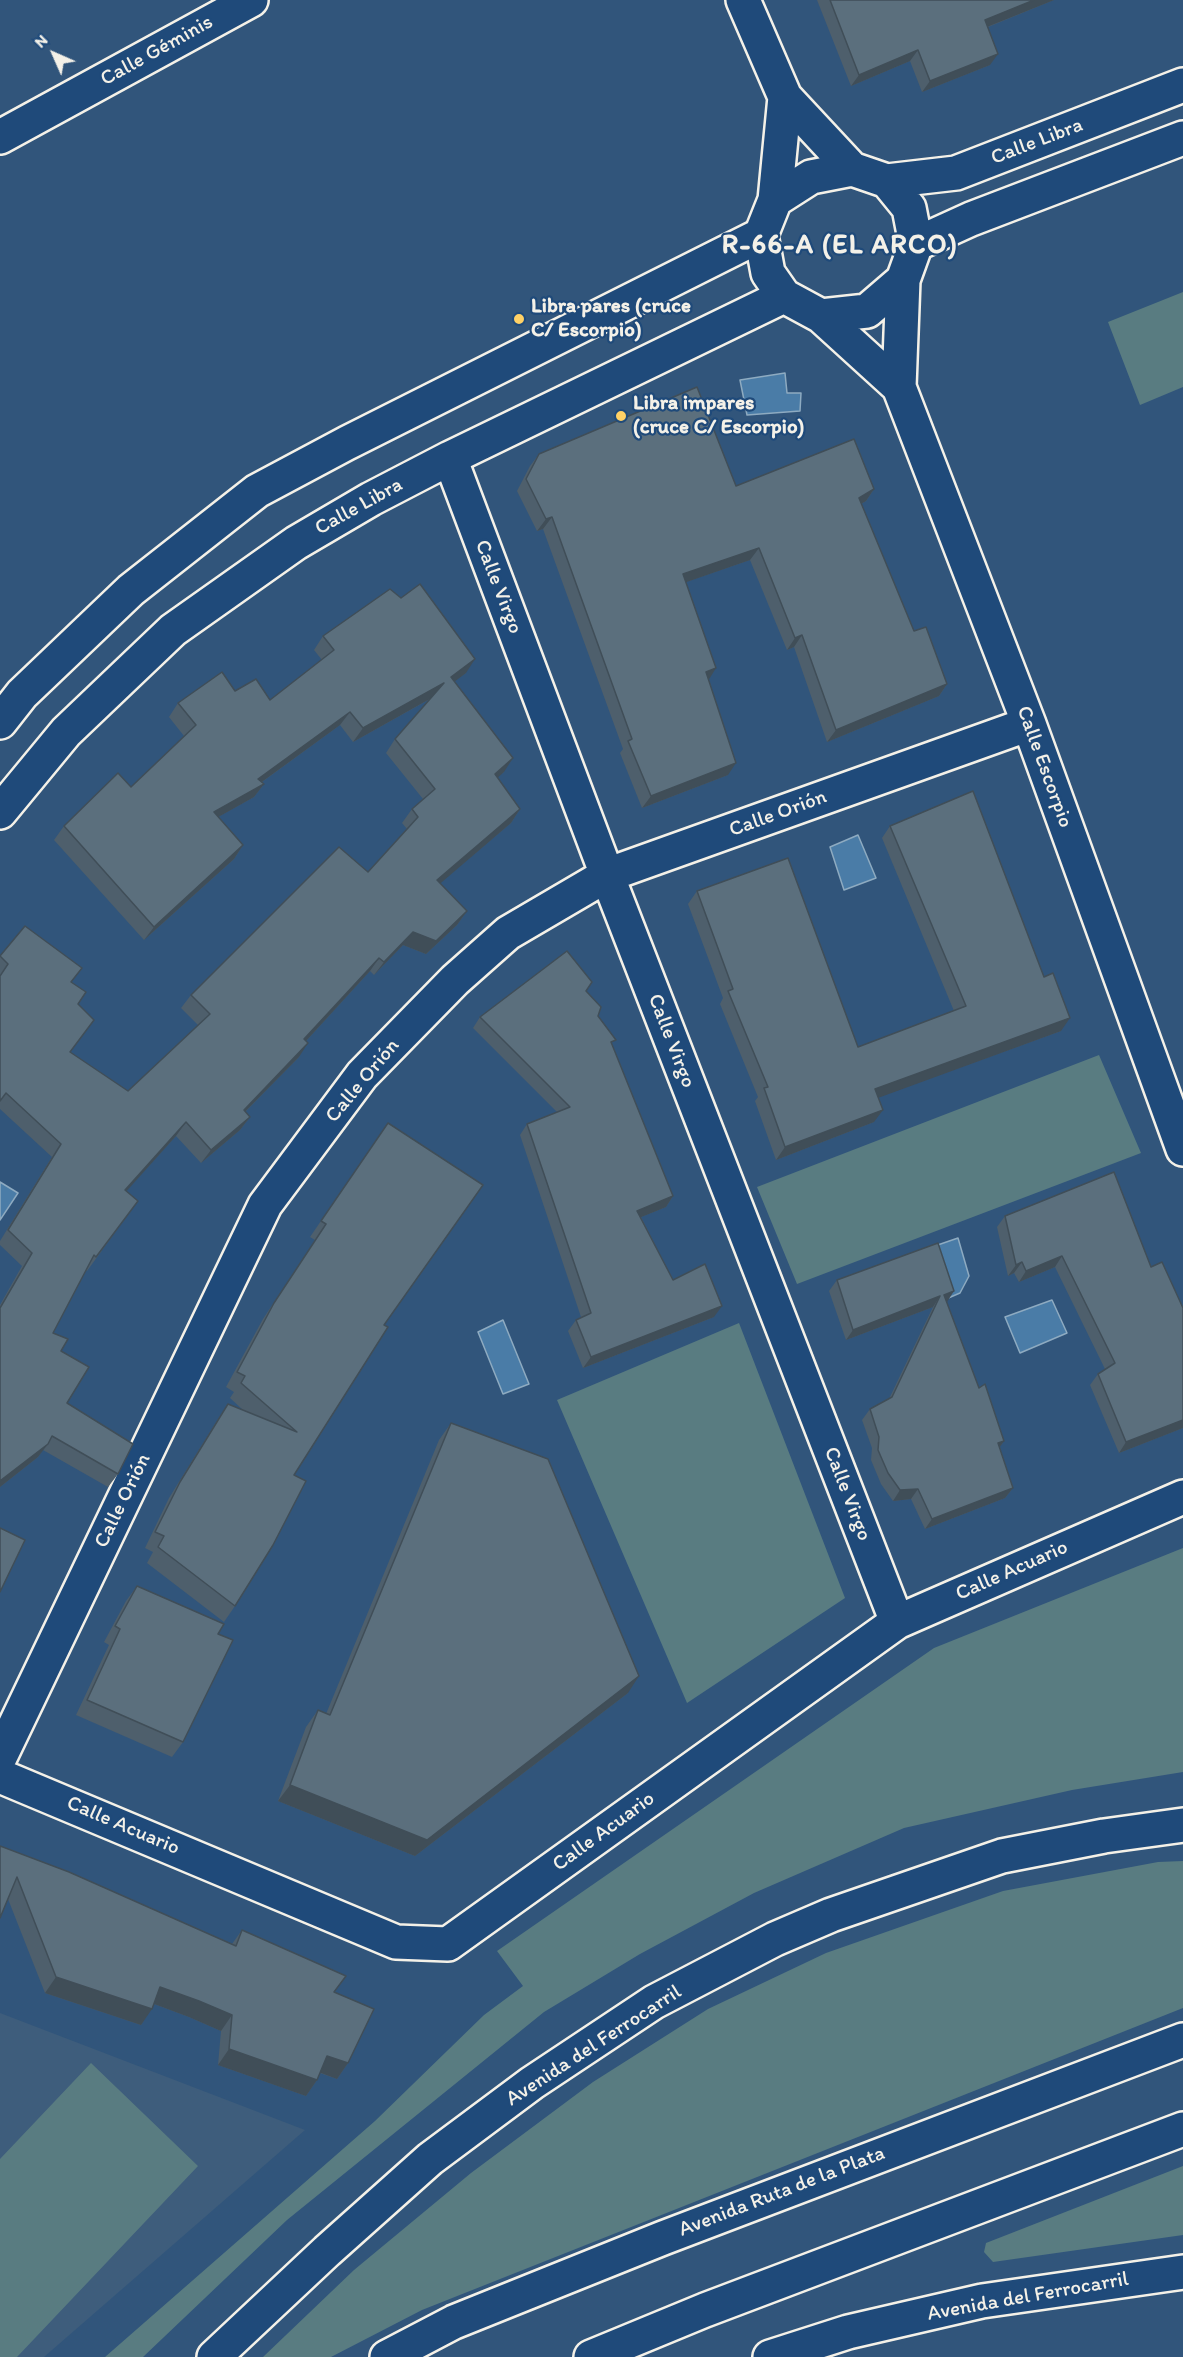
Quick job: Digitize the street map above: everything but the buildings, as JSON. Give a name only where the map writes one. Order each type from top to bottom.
[{"type":"main road","name":"Calle Géminis","points":[[0,137],[251,0]]},
{"type":"main road","points":[[743,0],[785,97],[852,169],[887,181],[909,208],[916,244],[903,280],[867,311],[821,316],[784,296],[768,273],[761,235],[775,200],[785,97]]},
{"type":"main road","name":"Calle Libra","points":[[887,181],[956,173],[1183,85]]},
{"type":"main road","points":[[916,244],[971,219],[1183,138]]},
{"type":"main road","points":[[775,200],[811,177],[852,169]]},
{"type":"main road","points":[[0,722],[22,694],[131,590],[258,491],[347,443],[761,235]]},
{"type":"main road","name":"Calle Escorpio","points":[[903,280],[899,387],[1029,724],[1183,1149]]},
{"type":"main road","name":"Calle Libra","points":[[0,812],[66,732],[173,630],[296,543],[371,499],[450,458],[784,296]]},
{"type":"main road","name":"Calle Escorpio","points":[[821,316],[899,387]]},
{"type":"main road","name":"Calle Virgo","points":[[450,458],[607,875],[897,1622]]},
{"type":"main road","name":"Calle Orión","points":[[0,1757],[265,1205],[362,1075],[455,980],[508,933],[607,875],[1029,724]]},
{"type":"main road","name":"Calle Acuario","points":[[0,1776],[396,1942],[448,1944],[897,1622],[1183,1497]]},
{"type":"main road","name":"Avenida del Ferrocarril","points":[[214,2357],[430,2159],[532,2084],[654,2002],[775,1939],[831,1915],[1002,1856],[1104,1836],[1183,1825]]},
{"type":"main road","name":"Avenida Ruta de la Plata","points":[[387,2357],[454,2322],[652,2242],[1183,2040]]},
{"type":"main road","points":[[591,2357],[705,2310],[1183,2129]]},
{"type":"main road","name":"Avenida del Ferrocarril","points":[[770,2357],[848,2332],[982,2301],[1183,2272]]},
{"type":"shaded area","points":[[785,373],[787,393],[801,393],[800,411],[747,415],[740,380]]},
{"type":"shaded area","points":[[858,835],[876,878],[844,890],[830,847]]},
{"type":"shaded area","points":[[0,1182],[18,1193],[0,1220]]},
{"type":"shaded area","points":[[958,1238],[969,1276],[960,1293],[946,1299],[929,1248]]},
{"type":"shaded area","points":[[1052,1300],[1067,1333],[1020,1353],[1005,1317]]},
{"type":"shaded area","points":[[503,1320],[529,1384],[503,1394],[478,1332]]},
{"type":"shaded area","points":[[0,2013],[305,2130],[44,2357],[0,2357]]},
{"type":"green space","points":[[1183,292],[1183,387],[1140,405],[1108,322]]},
{"type":"green space","points":[[1099,1055],[1141,1153],[797,1284],[757,1187]]},
{"type":"green space","points":[[739,1323],[845,1598],[687,1703],[557,1400]]},
{"type":"green space","points":[[1183,1548],[1183,1772],[1072,1790],[904,1828],[754,1893],[640,1954],[544,2012],[287,2220],[143,2357],[105,2357],[375,2121],[484,2015],[523,1986],[497,1951],[934,1648]]},
{"type":"green space","points":[[1183,1861],[1183,2008],[422,2310],[331,2357],[263,2357],[354,2270],[471,2173],[593,2082],[708,2009],[826,1953],[1003,1891],[1158,1862]]},
{"type":"green space","points":[[91,2063],[198,2166],[17,2357],[0,2357],[0,2159]]},
{"type":"green space","points":[[1183,2166],[1183,2235],[993,2262],[984,2252],[986,2243]]},
{"type":"place","name":"Libra pares (cruce C/ Escorpio)","points":[[519,319]]},
{"type":"place","name":"Libra impares (cruce C/ Escorpio)","points":[[621,416]]},
{"type":"district","name":"R-66-A (EL ARCO)","points":[[840,246]]}]
